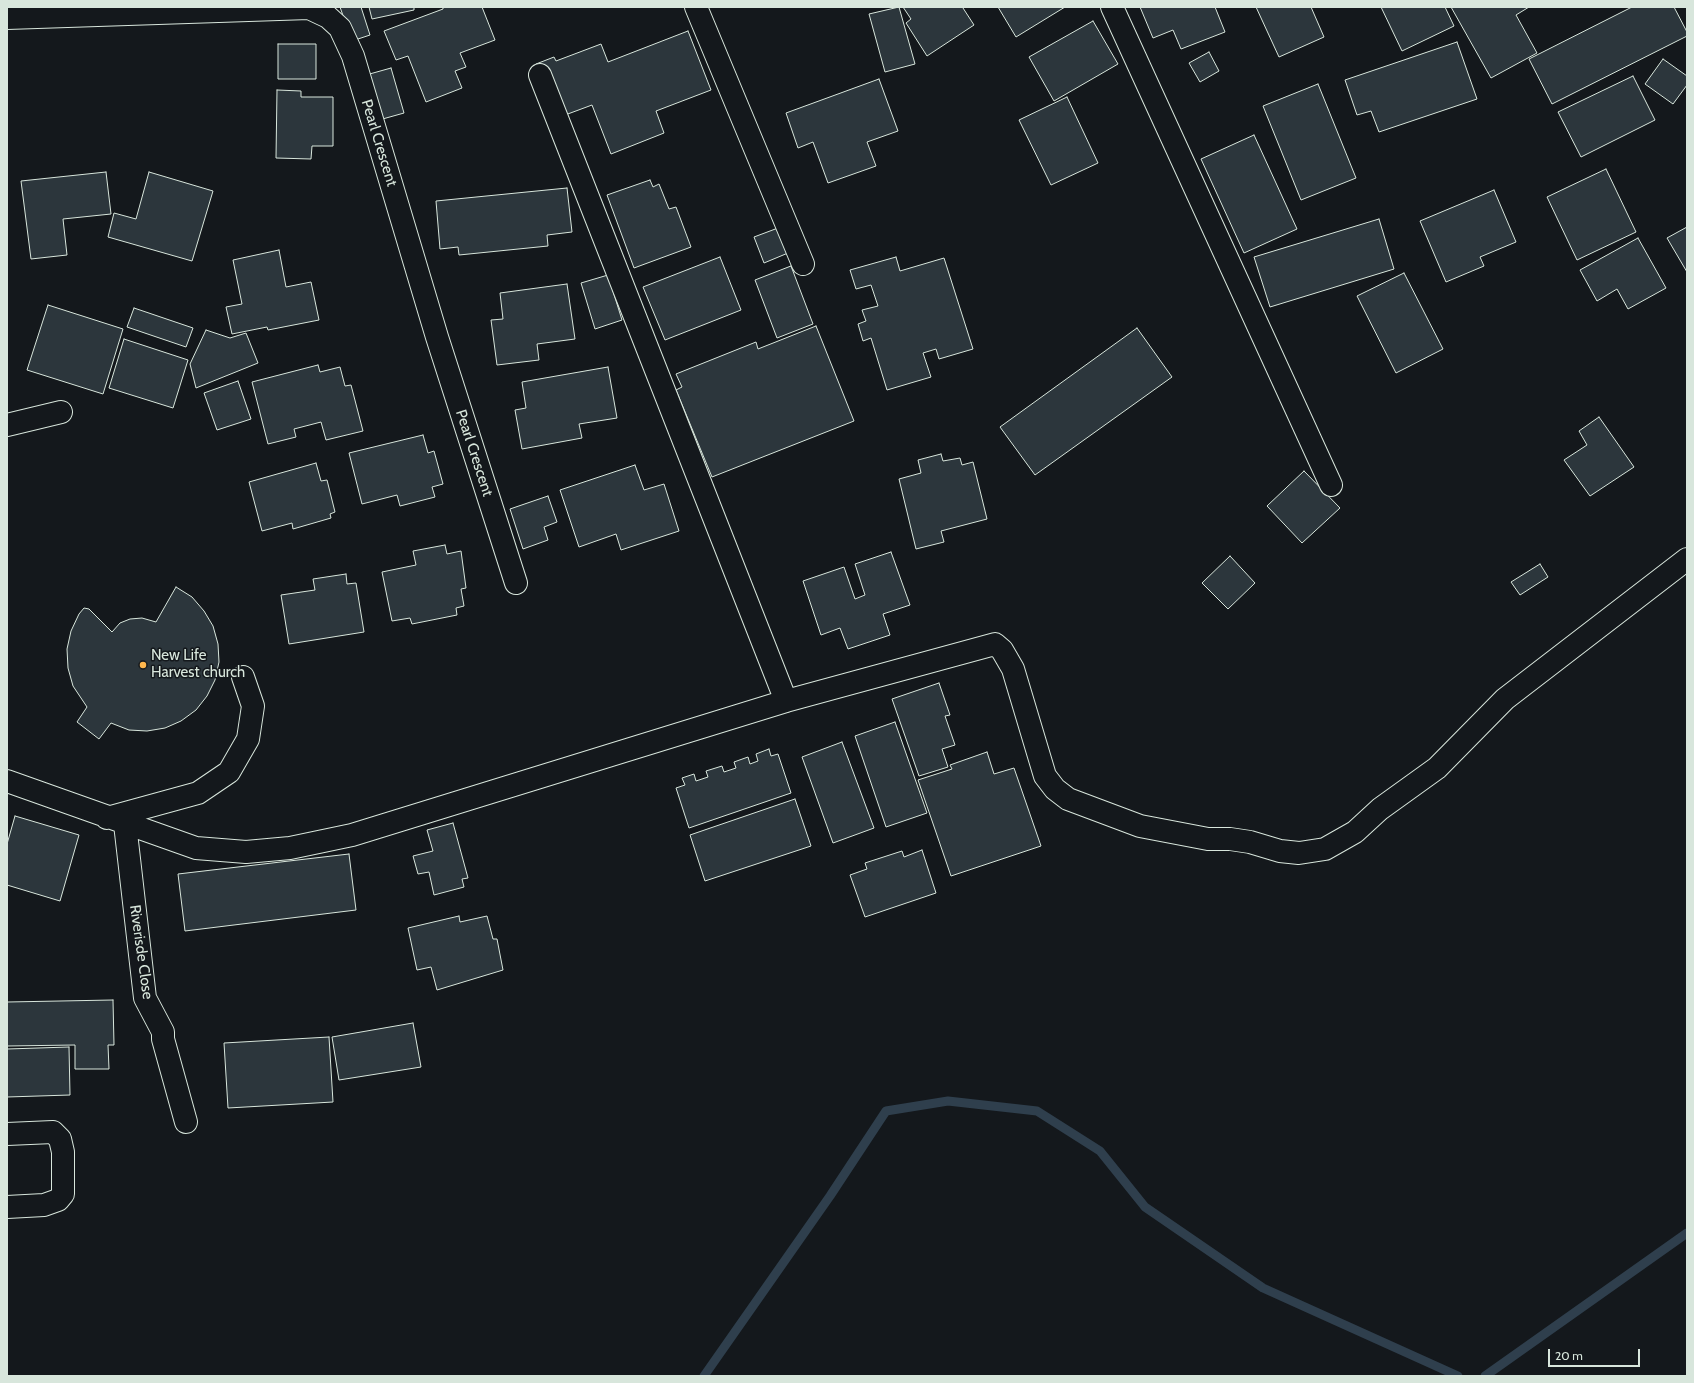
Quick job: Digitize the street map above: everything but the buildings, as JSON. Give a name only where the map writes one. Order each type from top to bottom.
[{"type":"street","points":[[696,7],[802,264]]},
{"type":"street","points":[[1112,7],[1331,486]]},
{"type":"street","name":"Pearl Crescent","points":[[7,18],[309,8],[328,17],[340,28],[353,56],[437,337],[516,583]]},
{"type":"street","points":[[540,75],[786,701]]},
{"type":"street","points":[[7,425],[61,412]]},
{"type":"street","points":[[7,781],[116,821],[196,848],[246,852],[290,848],[352,835],[786,701],[995,644],[1002,650],[1013,669],[1045,776],[1055,789],[1068,799],[1140,826],[1208,839],[1230,839],[1250,842],[1280,851],[1299,853],[1325,850],[1355,832],[1380,809],[1437,768],[1505,699],[1687,559]]},
{"type":"street","points":[[116,821],[198,793],[229,772],[248,739],[253,706],[243,677]]},
{"type":"street","name":"Riverisde Close","points":[[116,821],[145,998],[163,1032],[163,1039],[186,1122]]},
{"type":"street","points":[[7,1134],[53,1132],[60,1139],[62,1152],[63,1194],[58,1200],[44,1205],[7,1207]]},
{"type":"waterway","points":[[704,1376],[830,1196],[886,1111],[948,1101],[1037,1111],[1100,1151],[1145,1207],[1263,1288],[1458,1376]]},
{"type":"waterway","points":[[1485,1376],[1687,1233]]},
{"type":"place","name":"New Life Harvest church","points":[[143,665]]}]
